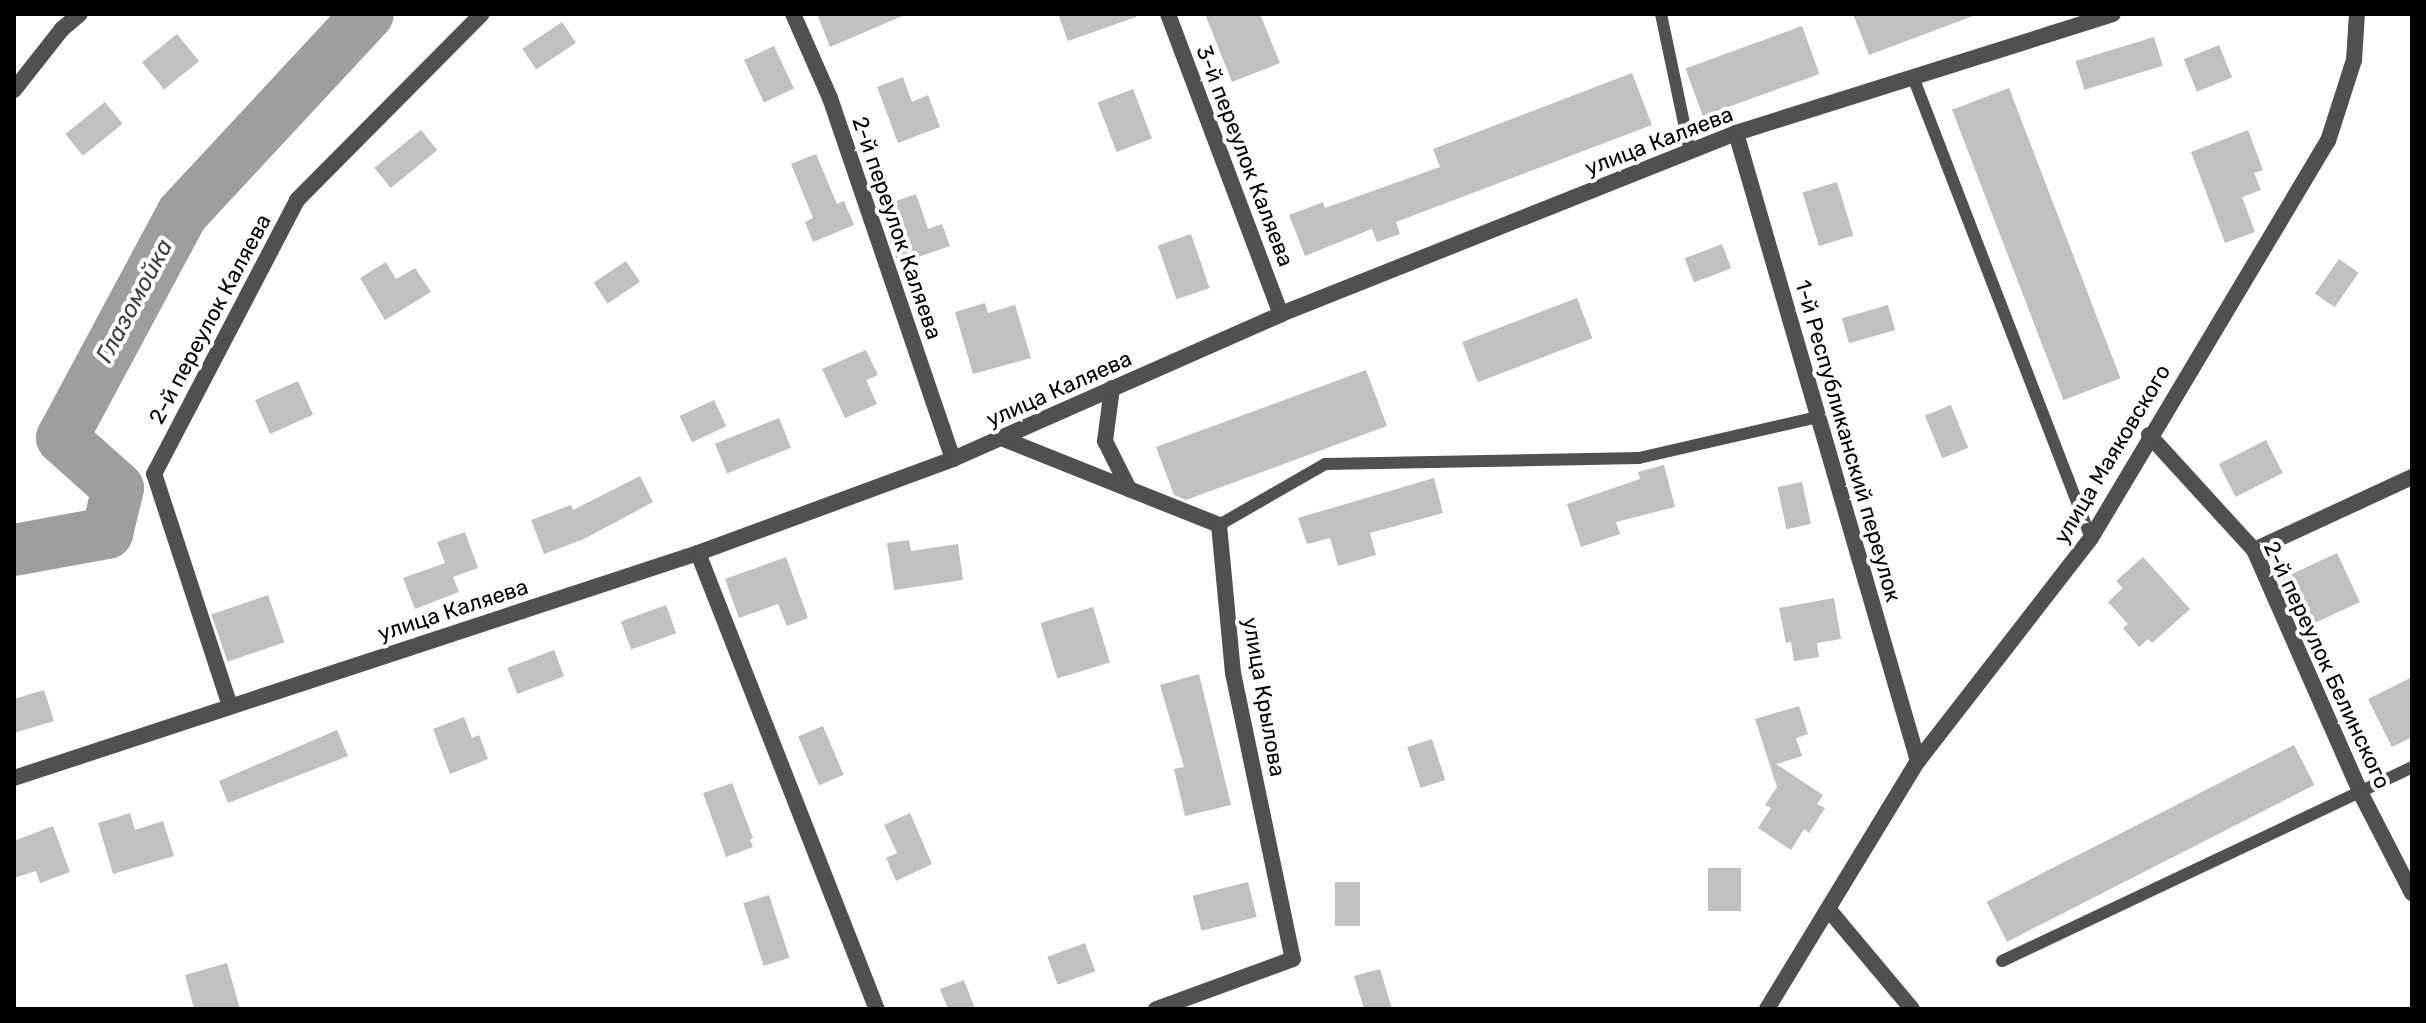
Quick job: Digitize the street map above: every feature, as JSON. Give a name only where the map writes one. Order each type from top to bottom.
[{"type":"street","points":[[14,90],[62,29],[80,14]]},
{"type":"street","name":"2-й переулок Каляева","points":[[230,706],[154,474],[297,200],[482,14]]},
{"type":"street","name":"2-й переулок Каляева","points":[[793,14],[830,98],[953,459]]},
{"type":"street","name":"3-й переулок Каляева","points":[[1168,14],[1281,314]]},
{"type":"street","name":"улица Каляева","points":[[14,778],[698,553],[1004,439],[1281,314],[1736,133],[2113,14]]},
{"type":"street","name":"улица Маяковского","points":[[1767,1009],[1918,761],[2091,538],[2149,435],[2328,141],[2354,60],[2357,14]]},
{"type":"street","name":"1-й Республиканский переулок","points":[[1736,133],[1918,761]]},
{"type":"street","points":[[1112,388],[1105,441],[1129,489]]},
{"type":"street","name":"2-й переулок Белинского","points":[[2149,435],[2254,550],[2360,792],[2412,893]]},
{"type":"street","points":[[1004,439],[1219,525]]},
{"type":"street","points":[[2254,550],[2412,477]]},
{"type":"street","name":"улица Крылова","points":[[1156,1009],[1293,959],[1233,673],[1219,525]]},
{"type":"street","points":[[698,553],[877,1009]]},
{"type":"street","points":[[1829,910],[1912,1009]]},
{"type":"lane","points":[[1661,14],[1690,152]]},
{"type":"lane","points":[[1913,77],[2091,538]]},
{"type":"lane","points":[[1219,525],[1325,464],[1639,458],[1818,417]]},
{"type":"lane","points":[[2002,961],[2412,767]]},
{"type":"building","points":[[817,14],[907,14],[830,47]]},
{"type":"building","points":[[1058,14],[1135,14],[1136,17],[1068,41]]},
{"type":"building","points":[[1205,14],[1260,14],[1280,63],[1232,82]]},
{"type":"building","points":[[1853,14],[1973,14],[1973,16],[1869,55]]},
{"type":"building","points":[[562,22],[576,43],[536,70],[522,49]]},
{"type":"building","points":[[1802,26],[1819,74],[1703,116],[1685,68]]},
{"type":"building","points":[[177,34],[199,61],[164,90],[142,62]]},
{"type":"building","points":[[2154,37],[2163,66],[2084,90],[2076,61]]},
{"type":"building","points":[[2219,45],[2232,77],[2197,92],[2184,59]]},
{"type":"building","points":[[774,46],[794,89],[764,103],[744,60]]},
{"type":"building","points":[[1632,73],[1652,125],[1396,222],[1400,234],[1377,242],[1372,229],[1305,256],[1289,215],[1323,202],[1325,208],[1440,167],[1433,149]]},
{"type":"building","points":[[903,77],[912,102],[928,95],[940,127],[898,143],[877,87]]},
{"type":"building","points":[[2009,88],[2120,378],[2064,400],[1952,110]]},
{"type":"building","points":[[1133,89],[1152,138],[1117,152],[1098,103]]},
{"type":"building","points":[[105,102],[123,124],[83,156],[65,134]]},
{"type":"building","points":[[421,130],[437,150],[391,188],[374,168]]},
{"type":"building","points":[[2248,130],[2263,170],[2254,173],[2261,190],[2242,197],[2255,232],[2225,243],[2191,152]]},
{"type":"building","points":[[816,154],[837,204],[844,201],[854,225],[813,242],[805,222],[813,218],[791,164]]},
{"type":"building","points":[[1837,182],[1853,236],[1819,246],[1803,193]]},
{"type":"building","points":[[916,194],[928,229],[942,224],[950,246],[898,264],[879,207]]},
{"type":"building","points":[[1191,234],[1210,288],[1176,299],[1158,245]]},
{"type":"building","points":[[1722,244],[1731,268],[1694,283],[1685,258]]},
{"type":"building","points":[[2339,259],[2359,273],[2335,307],[2315,293]]},
{"type":"building","points":[[626,261],[640,282],[608,304],[594,283]]},
{"type":"building","points":[[386,262],[396,279],[415,268],[431,292],[385,320],[360,278]]},
{"type":"building","points":[[1577,298],[1592,338],[1478,382],[1462,342]]},
{"type":"building","points":[[985,303],[988,313],[1015,305],[1031,358],[973,374],[955,312]]},
{"type":"building","points":[[1888,305],[1895,330],[1849,343],[1842,318]]},
{"type":"building","points":[[866,350],[878,375],[866,380],[877,404],[845,418],[822,369]]},
{"type":"building","points":[[1366,370],[1387,426],[1186,500],[1174,495],[1156,447]]},
{"type":"building","points":[[298,381],[313,415],[270,434],[255,400]]},
{"type":"building","points":[[714,400],[726,426],[692,442],[680,416]]},
{"type":"building","points":[[1951,405],[1968,448],[1942,458],[1925,415]]},
{"type":"building","points":[[779,418],[791,448],[727,474],[715,444]]},
{"type":"building","points":[[2266,440],[2283,473],[2236,497],[2219,464]]},
{"type":"building","points":[[1664,465],[1675,507],[1616,522],[1620,534],[1581,547],[1567,504],[1640,479],[1638,472]]},
{"type":"building","points":[[640,476],[653,502],[584,539],[544,554],[531,520],[571,505],[573,510]]},
{"type":"building","points":[[1434,478],[1443,513],[1370,533],[1376,555],[1338,566],[1330,538],[1307,544],[1298,518]]},
{"type":"building","points":[[1802,482],[1811,524],[1786,529],[1778,487]]},
{"type":"building","points":[[465,532],[478,568],[453,577],[459,592],[415,609],[403,578],[445,563],[437,542]]},
{"type":"building","points":[[909,540],[911,551],[958,544],[963,580],[894,590],[887,543]]},
{"type":"building","points":[[2337,553],[2360,602],[2305,628],[2282,579]]},
{"type":"building","points":[[786,557],[808,618],[787,626],[778,604],[739,618],[725,579]]},
{"type":"building","points":[[2143,557],[2190,609],[2152,643],[2148,639],[2139,647],[2123,628],[2128,624],[2108,602],[2123,588],[2116,581]]},
{"type":"building","points":[[268,595],[284,642],[228,662],[211,615]]},
{"type":"building","points":[[1834,598],[1841,639],[1817,643],[1819,657],[1794,661],[1791,642],[1786,643],[1779,608]]},
{"type":"building","points":[[666,605],[676,633],[631,650],[621,621]]},
{"type":"building","points":[[1093,607],[1110,662],[1057,679],[1040,623]]},
{"type":"building","points":[[554,650],[564,676],[517,694],[507,668]]},
{"type":"building","points":[[1199,674],[1231,805],[1185,816],[1174,769],[1184,767],[1160,685]]},
{"type":"building","points":[[2412,677],[2412,737],[2392,747],[2368,699]]},
{"type":"building","points":[[44,690],[54,721],[14,733],[14,699]]},
{"type":"building","points":[[1799,706],[1808,734],[1796,738],[1802,756],[1776,764],[1823,795],[1817,804],[1825,808],[1809,833],[1804,829],[1791,850],[1758,828],[1771,808],[1765,805],[1777,787],[1755,719]]},
{"type":"building","points":[[464,717],[472,738],[479,735],[488,759],[450,774],[433,729]]},
{"type":"building","points":[[823,726],[844,775],[819,785],[798,737]]},
{"type":"building","points":[[337,730],[348,756],[228,803],[219,781]]},
{"type":"building","points":[[1432,739],[1445,780],[1421,788],[1407,747]]},
{"type":"building","points":[[2294,745],[2314,785],[2007,942],[1987,902]]},
{"type":"building","points":[[732,783],[753,838],[750,840],[753,847],[726,857],[703,793]]},
{"type":"building","points":[[130,813],[135,830],[163,821],[174,856],[113,874],[98,823]]},
{"type":"building","points":[[910,813],[932,864],[896,881],[886,858],[897,853],[884,825]]},
{"type":"building","points":[[53,826],[70,872],[40,883],[36,871],[14,878],[14,841]]},
{"type":"building","points":[[1708,868],[1741,868],[1741,911],[1708,911]]},
{"type":"building","points":[[1248,882],[1257,917],[1201,931],[1193,896]]},
{"type":"building","points":[[1335,882],[1360,882],[1360,926],[1335,926]]},
{"type":"building","points":[[769,895],[789,958],[764,966],[743,903]]},
{"type":"building","points":[[1085,943],[1095,971],[1058,985],[1047,957]]},
{"type":"building","points":[[227,963],[240,1009],[194,1009],[185,975]]},
{"type":"building","points":[[1380,969],[1392,1009],[1364,1009],[1354,976]]},
{"type":"building","points":[[964,980],[975,1009],[948,1009],[940,989]]},
{"type":"waterway","name":"Глазомойка","points":[[14,550],[107,533],[118,488],[62,438],[182,214],[368,14]]}]
